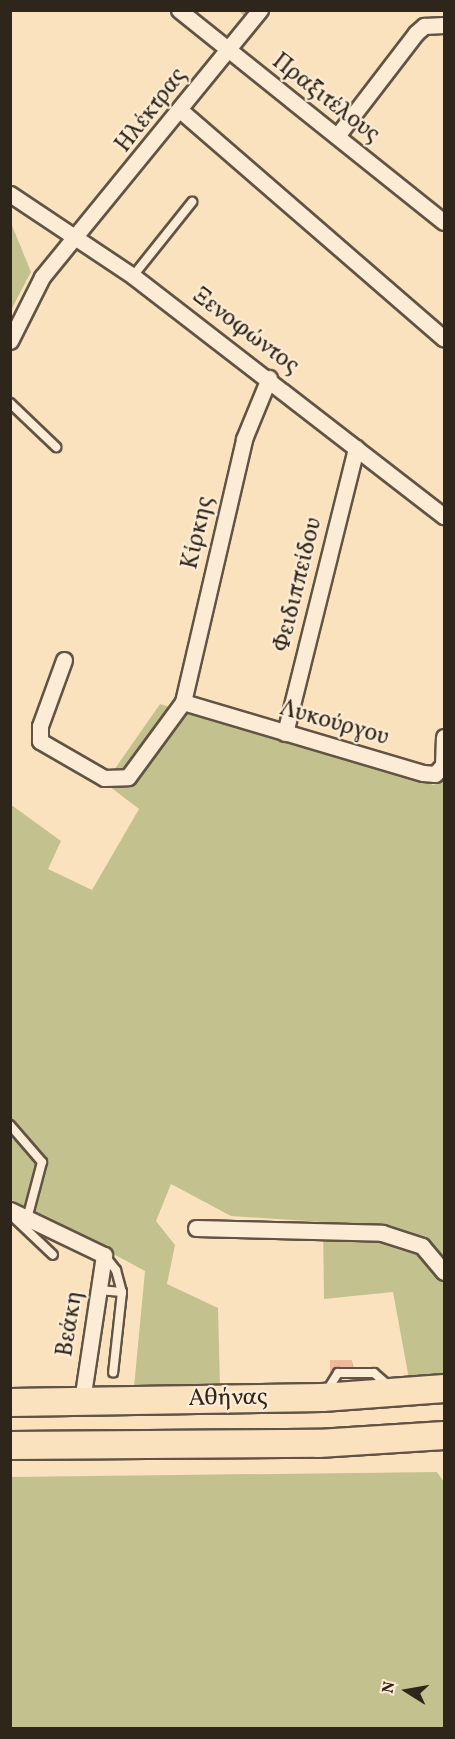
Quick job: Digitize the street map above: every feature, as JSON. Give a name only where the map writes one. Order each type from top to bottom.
[{"type":"highway","name":"Αθήνας","points":[[10,1402],[322,1397],[444,1388]]},
{"type":"highway","name":"Αθήνας","points":[[10,1445],[318,1443],[444,1435]]},
{"type":"street","name":"Πραξιτέλους","points":[[179,10],[226,52],[337,136],[444,222]]},
{"type":"street","name":"Ηλέκτρας","points":[[10,341],[42,277],[78,238],[260,10]]},
{"type":"street","points":[[337,136],[416,33],[424,26],[444,26]]},
{"type":"street","points":[[180,110],[444,339]]},
{"type":"street","name":"Ξενοφώντος","points":[[10,194],[133,276],[269,378],[444,516]]},
{"type":"street","name":"Κίρκης","points":[[183,702],[244,439],[269,378]]},
{"type":"street","name":"Φειδιππείδου","points":[[285,733],[356,448]]},
{"type":"street","points":[[64,660],[40,726],[40,741],[104,778],[128,777],[183,702]]},
{"type":"street","name":"Λυκούργου","points":[[183,702],[435,774],[443,765],[444,737]]},
{"type":"street","points":[[10,1212],[28,1215],[104,1255]]},
{"type":"street","points":[[196,1228],[382,1233],[422,1246],[444,1272]]},
{"type":"street","name":"Βεάκη","points":[[82,1401],[104,1255]]},
{"type":"lane","points":[[133,276],[192,202]]},
{"type":"lane","points":[[10,403],[56,447]]},
{"type":"lane","points":[[10,1125],[42,1162],[28,1215]]},
{"type":"lane","points":[[10,1212],[53,1255]]},
{"type":"lane","points":[[104,1255],[116,1270],[122,1292],[113,1373]]},
{"type":"lane","points":[[99,1290],[122,1292]]},
{"type":"shaded area","points":[[10,223],[31,272],[11,310]]},
{"type":"shaded area","points":[[160,704],[434,785],[444,775],[444,1376],[409,1379],[393,1292],[324,1299],[323,1222],[231,1216],[171,1184],[156,1221],[175,1245],[167,1284],[218,1308],[220,1387],[134,1387],[145,1271],[11,1199],[10,804],[61,841],[48,869],[92,890],[139,809],[105,783]]},
{"type":"shaded area","points":[[437,1472],[444,1482],[444,1728],[11,1728],[11,1477]]},
{"type":"building","points":[[330,1360],[352,1360],[352,1367],[336,1368],[330,1375]]}]
